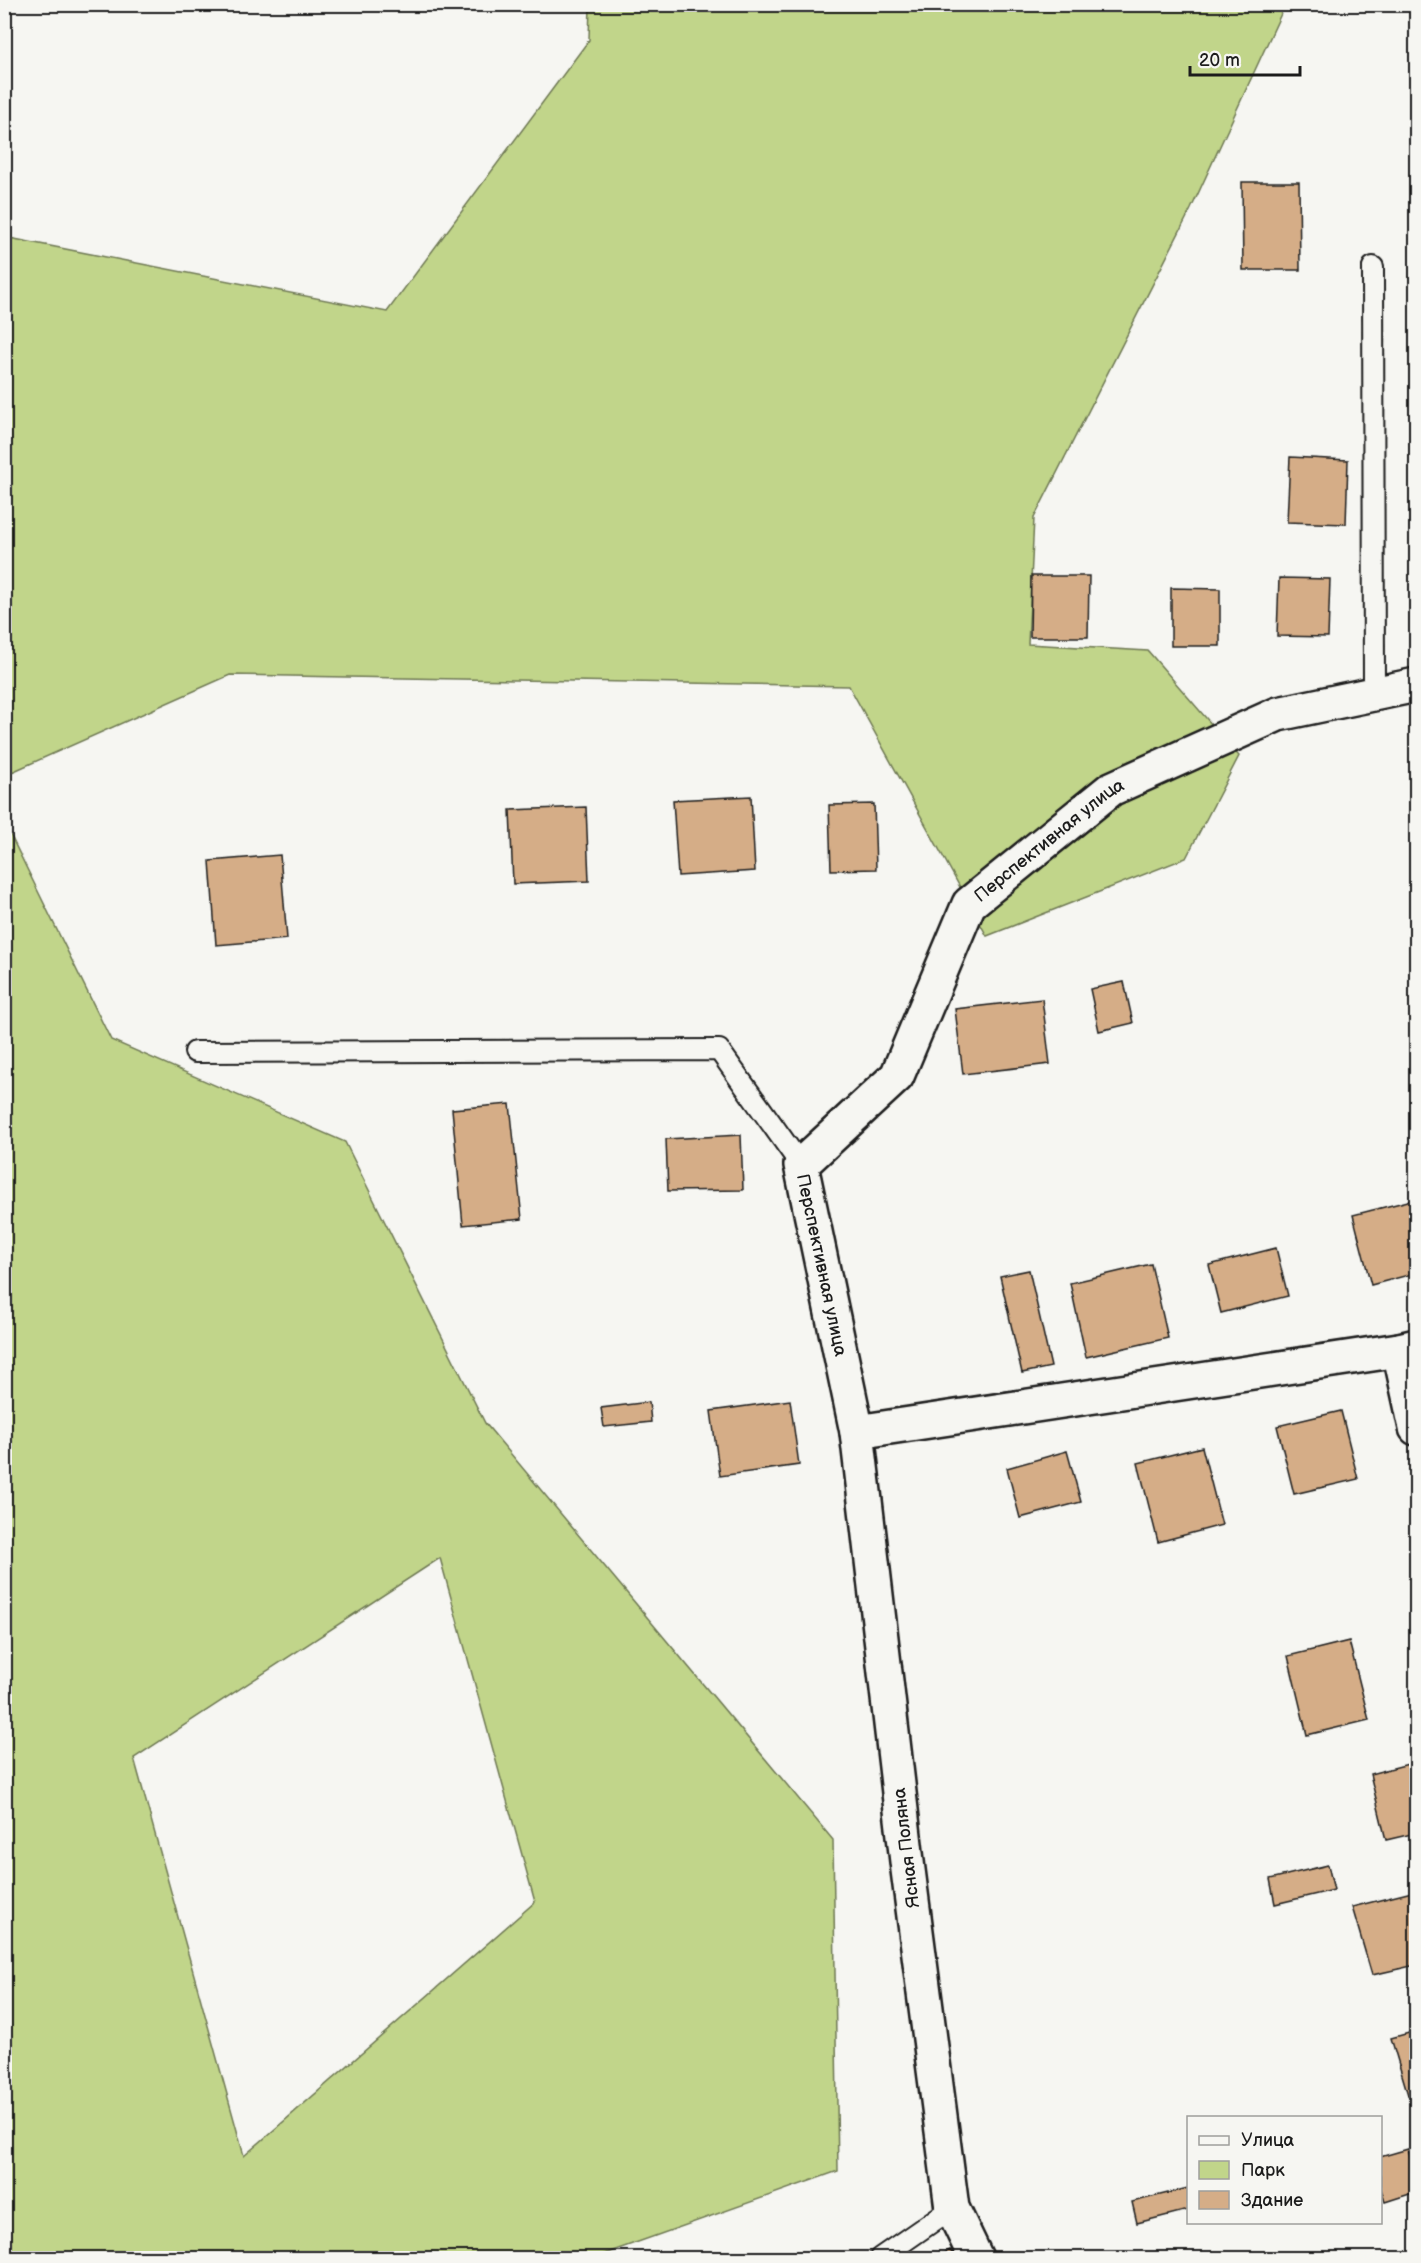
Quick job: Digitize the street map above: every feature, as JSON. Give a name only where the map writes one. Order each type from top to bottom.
[{"type":"street","name":"Перспективная улица","points":[[858,1432],[801,1165],[897,1076],[969,904],[1112,789],[1278,714],[1416,685]]},
{"type":"street","points":[[858,1432],[1408,1348],[1416,1428]]},
{"type":"street","name":"Ясная Поляна","points":[[858,1432],[908,1870],[952,2208],[976,2259]]},
{"type":"lane","points":[[1373,267],[1374,694]]},
{"type":"lane","points":[[195,1052],[718,1050],[801,1165]]},
{"type":"lane","points":[[880,2259],[952,2208]]},
{"type":"green space","points":[[590,5],[1285,5],[1191,209],[1034,518],[1028,644],[1148,651],[1239,756],[1186,858],[987,936],[849,686],[230,675],[5,775],[4,237],[387,312],[589,40]]},
{"type":"green space","points":[[4,822],[111,1040],[345,1142],[485,1423],[833,1840],[838,2171],[593,2258],[5,2258]],"holes":[[[440,1558],[535,1902],[244,2156],[134,1758]]]},
{"type":"building","points":[[1242,182],[1299,182],[1300,270],[1243,270]]},
{"type":"building","points":[[1290,457],[1348,460],[1346,524],[1287,522]]},
{"type":"building","points":[[1031,576],[1089,576],[1088,637],[1030,637]]},
{"type":"building","points":[[1279,578],[1330,579],[1328,637],[1277,636]]},
{"type":"building","points":[[1171,588],[1220,589],[1220,646],[1171,646]]},
{"type":"building","points":[[751,796],[755,871],[678,876],[673,800]]},
{"type":"building","points":[[874,804],[876,869],[831,870],[829,805]]},
{"type":"building","points":[[586,807],[589,881],[513,884],[510,810]]},
{"type":"building","points":[[280,855],[287,939],[216,945],[210,861]]},
{"type":"building","points":[[1124,982],[1133,1023],[1099,1031],[1090,989]]},
{"type":"building","points":[[1042,999],[1050,1064],[963,1074],[955,1009]]},
{"type":"building","points":[[510,1104],[522,1219],[463,1225],[452,1109]]},
{"type":"building","points":[[741,1135],[743,1190],[668,1191],[666,1139]]},
{"type":"building","points":[[1416,1199],[1416,1273],[1371,1285],[1353,1215]]},
{"type":"building","points":[[1276,1248],[1288,1296],[1221,1313],[1209,1265]]},
{"type":"building","points":[[1151,1264],[1168,1338],[1086,1357],[1070,1283]]},
{"type":"building","points":[[1029,1270],[1051,1367],[1022,1373],[1000,1276]]},
{"type":"building","points":[[790,1400],[799,1465],[720,1476],[711,1411]]},
{"type":"building","points":[[649,1402],[651,1422],[604,1427],[601,1408]]},
{"type":"building","points":[[1341,1411],[1358,1479],[1294,1494],[1277,1426]]},
{"type":"building","points":[[1202,1447],[1222,1525],[1158,1542],[1138,1463]]},
{"type":"building","points":[[1067,1451],[1081,1502],[1020,1518],[1007,1468]]},
{"type":"building","points":[[1349,1641],[1369,1720],[1307,1735],[1288,1656]]},
{"type":"building","points":[[1416,1762],[1416,1833],[1386,1840],[1370,1774]]},
{"type":"building","points":[[1328,1865],[1334,1890],[1275,1904],[1270,1879]]},
{"type":"building","points":[[1416,1891],[1416,1965],[1372,1975],[1352,1907]]},
{"type":"building","points":[[1416,2031],[1416,2093],[1408,2095],[1391,2038]]},
{"type":"building","points":[[1408,2149],[1416,2178],[1416,2192],[1385,2202],[1382,2192],[1382,2156]]},
{"type":"building","points":[[1187,2188],[1187,2210],[1137,2223],[1132,2202]]},
{"type":"building","points":[[950,2250],[955,2258],[935,2258]]}]
